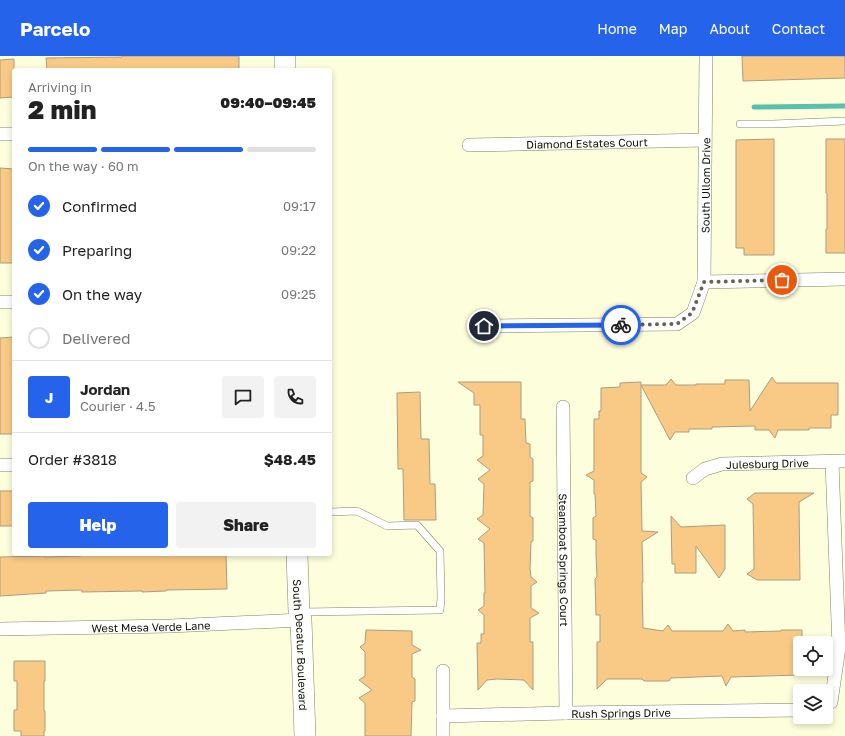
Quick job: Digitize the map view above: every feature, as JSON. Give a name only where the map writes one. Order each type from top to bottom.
[{"type":"main road","points":[[285,56],[285,68]]},
{"type":"main road","name":"South Decatur Boulevard","points":[[297,556],[304,736]]},
{"type":"street","name":"South Ullom Drive","points":[[484,326],[677,324],[692,313],[704,282],[704,140],[706,56]]},
{"type":"street","points":[[0,134],[12,134]]},
{"type":"street","name":"Diamond Estates Court","points":[[469,145],[704,140]]},
{"type":"street","points":[[704,282],[845,279]]},
{"type":"street","points":[[0,302],[12,302]]},
{"type":"street","name":"Steamboat Springs Court","points":[[564,407],[566,713]]},
{"type":"street","points":[[832,684],[839,648],[838,462]]},
{"type":"street","name":"Julesburg Drive","points":[[693,478],[705,469],[722,464],[838,462]]},
{"type":"street","points":[[0,466],[12,465]]},
{"type":"street","name":"West Mesa Verde Lane","points":[[0,629],[170,626],[300,616]]},
{"type":"street","points":[[443,671],[443,736]]},
{"type":"street","name":"Rush Springs Drive","points":[[443,716],[793,710]]},
{"type":"lane","points":[[740,124],[845,121]]},
{"type":"lane","points":[[300,616],[440,610],[440,551],[417,525],[387,526],[358,511],[332,512]]},
{"type":"building","points":[[239,56],[239,68],[47,68],[46,58]]},
{"type":"building","points":[[742,56],[845,56],[845,78],[743,81]]},
{"type":"building","points":[[14,59],[14,68],[12,68],[12,97],[0,98],[0,60]]},
{"type":"building","points":[[774,139],[774,255],[744,255],[744,248],[736,248],[736,140]]},
{"type":"building","points":[[826,139],[845,139],[845,253],[826,253]]},
{"type":"building","points":[[0,168],[12,169],[12,263],[0,263]]},
{"type":"building","points":[[12,337],[12,434],[0,434],[0,338]]},
{"type":"building","points":[[772,377],[776,383],[838,383],[838,415],[831,415],[831,428],[778,430],[775,438],[769,430],[755,430],[755,426],[712,427],[712,429],[689,429],[689,432],[675,432],[670,440],[641,385],[666,385],[671,379],[676,385],[725,384],[725,380],[749,380],[750,411]]},
{"type":"building","points":[[458,382],[521,382],[521,419],[525,419],[526,443],[530,444],[530,457],[533,459],[533,481],[530,482],[530,516],[533,518],[533,541],[531,542],[530,569],[531,577],[537,582],[531,586],[531,608],[539,613],[530,618],[530,642],[533,642],[533,690],[524,680],[497,679],[487,680],[478,690],[477,643],[481,643],[481,634],[484,634],[484,615],[478,610],[484,606],[485,593],[484,543],[478,539],[490,529],[477,519],[483,515],[484,484],[478,479],[490,470],[477,460],[483,456],[483,435],[480,435],[480,405],[474,405],[474,393]]},
{"type":"building","points":[[641,382],[641,473],[647,477],[641,482],[642,531],[658,532],[642,542],[643,628],[663,631],[668,625],[672,631],[723,631],[728,624],[733,631],[745,630],[745,632],[802,630],[802,636],[793,636],[793,675],[731,677],[726,686],[722,676],[671,678],[669,681],[607,679],[597,689],[597,642],[600,642],[600,615],[596,615],[596,540],[593,539],[593,518],[596,516],[595,494],[594,480],[586,475],[594,471],[594,419],[599,419],[599,411],[601,411],[601,388],[620,387],[620,383]]},
{"type":"building","points":[[420,392],[421,439],[429,439],[430,484],[435,484],[436,520],[404,520],[403,469],[398,469],[397,393]]},
{"type":"building","points":[[0,491],[12,491],[12,526],[0,526]]},
{"type":"building","points":[[755,493],[814,493],[799,502],[800,580],[757,580],[747,574],[754,569],[754,562],[753,504],[747,499]]},
{"type":"building","points":[[671,516],[681,527],[725,525],[725,569],[719,578],[696,546],[696,573],[675,573],[675,564],[672,564]]},
{"type":"building","points":[[226,556],[227,589],[142,592],[82,592],[82,590],[46,591],[46,593],[0,596],[0,557]]},
{"type":"building","points":[[366,630],[412,631],[412,645],[421,650],[412,654],[412,677],[415,679],[415,701],[412,702],[411,736],[365,736],[365,703],[359,698],[372,690],[359,680],[365,676],[365,652],[360,647],[365,643]]},
{"type":"building","points":[[14,661],[45,661],[44,736],[21,736],[21,731],[14,731],[14,710],[17,710],[17,681],[14,681]]},
{"type":"waterway","points":[[754,107],[845,106]]},
{"type":"way so far","points":[[621,325],[677,324],[692,313],[704,282],[782,280]]},
{"type":"route","points":[[484,326],[621,325]]}]
